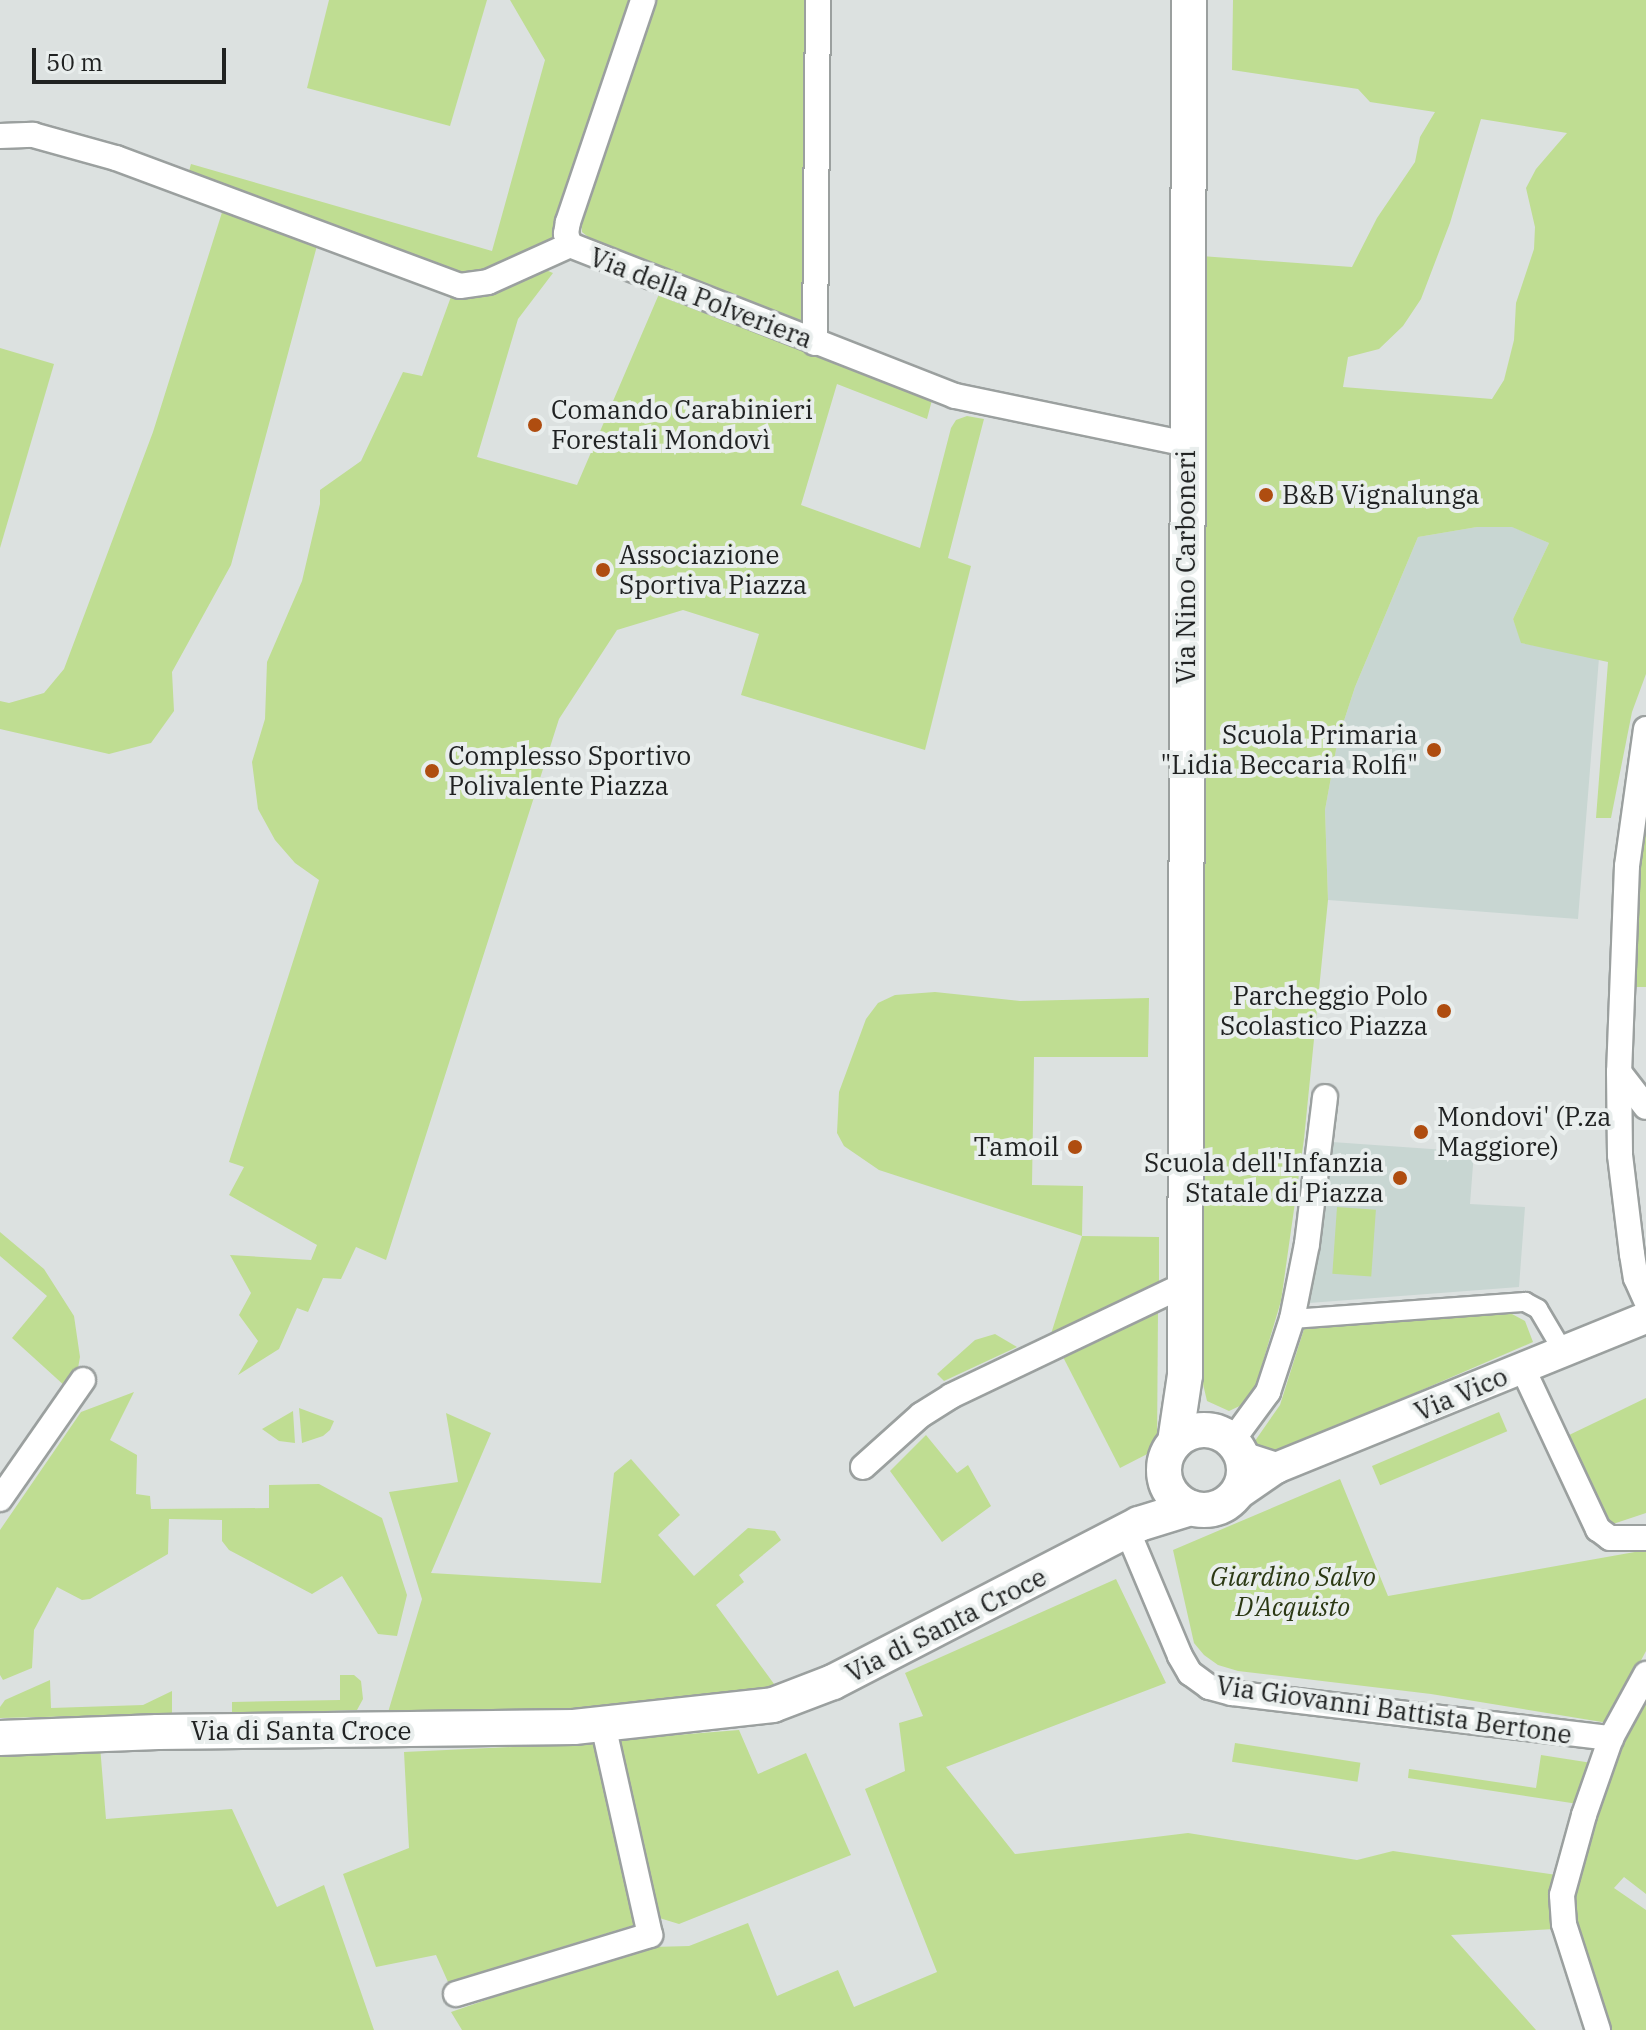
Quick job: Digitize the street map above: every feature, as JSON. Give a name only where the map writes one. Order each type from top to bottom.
[{"type":"main road","name":"Via Nino Carboneri","points":[[1164,1476],[1164,1464],[1175,1442],[1185,1375],[1189,0]]},
{"type":"main road","name":"Via Nino Carboneri","points":[[1185,1375],[1198,1418],[1227,1443]]},
{"type":"main road","points":[[1164,1476],[1173,1496],[1191,1508],[1214,1509],[1234,1497],[1243,1478],[1227,1443],[1195,1431],[1175,1442]]},
{"type":"main road","points":[[1133,1528],[1164,1476]]},
{"type":"main road","name":"Via di Santa Croce","points":[[0,1738],[158,1732],[416,1731],[603,1725],[749,1709],[813,1691],[1133,1528],[1191,1508]]},
{"type":"street","points":[[570,245],[566,234],[568,222],[643,0]]},
{"type":"street","points":[[815,343],[818,0]]},
{"type":"street","name":"Via della Polveriera","points":[[0,136],[33,135],[130,162],[451,285],[488,282],[570,245],[815,343],[968,400],[1186,444]]},
{"type":"street","points":[[1643,1284],[1620,1155],[1619,1072],[1627,866],[1646,729]]},
{"type":"street","points":[[1619,1072],[1646,1107]]},
{"type":"street","points":[[1276,1468],[1227,1443],[1268,1392],[1292,1319],[1307,1244],[1325,1097]]},
{"type":"street","points":[[863,1467],[921,1415],[951,1396],[1184,1285]]},
{"type":"street","points":[[1292,1319],[1525,1302],[1538,1309],[1564,1353]]},
{"type":"street","name":"Via Vico","points":[[1234,1497],[1276,1468],[1646,1318]]},
{"type":"street","points":[[1523,1369],[1598,1529],[1610,1538],[1644,1537]]},
{"type":"street","points":[[0,1499],[83,1380]]},
{"type":"street","name":"Via Giovanni Battista Bertone","points":[[1133,1528],[1180,1656],[1190,1673],[1209,1687],[1246,1695],[1611,1738]]},
{"type":"street","points":[[1598,2030],[1564,1924],[1562,1895],[1584,1815],[1611,1738],[1646,1674]]},
{"type":"street","points":[[456,1994],[650,1935],[603,1725]]},
{"type":"shaded area","points":[[1477,527],[1513,527],[1549,543],[1513,619],[1522,643],[1599,658],[1578,919],[1328,900],[1325,810],[1338,739],[1355,687],[1418,537]]},
{"type":"shaded area","points":[[1332,1142],[1474,1152],[1470,1204],[1525,1207],[1519,1287],[1309,1303]]},
{"type":"green space","points":[[329,0],[487,0],[450,126],[307,88]]},
{"type":"green space","points":[[510,0],[633,0],[550,246],[485,274],[464,277],[188,175],[191,164],[492,251],[545,60]]},
{"type":"green space","points":[[656,0],[811,0],[807,325],[597,244],[582,232],[581,221]]},
{"type":"green space","points":[[1233,0],[1646,0],[1646,674],[1632,712],[1611,818],[1596,818],[1608,662],[1521,643],[1513,619],[1549,543],[1512,527],[1477,527],[1418,537],[1355,687],[1338,739],[1325,810],[1328,900],[1304,1139],[1281,1301],[1256,1385],[1244,1404],[1229,1411],[1207,1401],[1199,1367],[1201,256],[1352,267],[1377,218],[1415,162],[1420,137],[1435,112],[1370,102],[1358,89],[1232,70]],"holes":[[[1481,119],[1567,133],[1536,169],[1526,188],[1535,227],[1534,249],[1516,303],[1514,340],[1504,380],[1492,399],[1343,387],[1348,357],[1379,349],[1403,326],[1421,299],[1450,223]]]},
{"type":"green space","points":[[224,206],[318,242],[231,565],[172,672],[174,711],[151,743],[109,754],[0,729],[0,701],[9,703],[44,693],[64,669],[153,432]]},
{"type":"green space","points":[[541,268],[553,273],[518,319],[477,457],[577,485],[659,294],[932,400],[927,419],[837,384],[801,505],[920,548],[951,428],[956,420],[967,416],[984,419],[948,558],[971,566],[925,750],[741,695],[759,634],[683,610],[617,630],[559,719],[386,1260],[356,1247],[341,1279],[323,1278],[308,1312],[297,1308],[279,1349],[238,1375],[258,1341],[239,1315],[251,1293],[230,1255],[311,1260],[317,1245],[229,1195],[244,1167],[229,1162],[319,880],[295,863],[275,840],[258,809],[252,762],[265,719],[267,662],[302,581],[320,504],[320,490],[361,461],[403,372],[422,376],[452,294]]},
{"type":"green space","points":[[0,348],[54,364],[0,548]]},
{"type":"green space","points":[[1646,815],[1646,987],[1631,987],[1640,843]]},
{"type":"green space","points":[[935,992],[1020,1001],[1149,998],[1148,1057],[1034,1057],[1032,1185],[1083,1186],[1082,1236],[879,1170],[844,1146],[837,1133],[839,1092],[866,1019],[878,1003],[895,995]]},
{"type":"green space","points":[[1337,1207],[1376,1210],[1371,1277],[1332,1274]]},
{"type":"green space","points":[[0,1232],[44,1269],[74,1316],[80,1357],[78,1368],[66,1387],[12,1338],[47,1296],[0,1256]]},
{"type":"green space","points":[[1082,1236],[1159,1237],[1159,1284],[1051,1334]]},
{"type":"green space","points":[[1158,1310],[1157,1449],[1120,1468],[1062,1355]]},
{"type":"green space","points":[[1512,1314],[1525,1321],[1533,1342],[1255,1462],[1250,1448],[1280,1405],[1304,1329]]},
{"type":"green space","points":[[995,1334],[1017,1347],[944,1381],[937,1374],[975,1340]]},
{"type":"green space","points":[[134,1392],[110,1440],[137,1455],[136,1494],[150,1496],[151,1509],[269,1508],[269,1485],[319,1484],[382,1518],[407,1595],[397,1636],[378,1634],[342,1576],[312,1594],[229,1550],[222,1541],[222,1520],[169,1519],[168,1554],[90,1599],[82,1600],[57,1587],[34,1630],[32,1668],[3,1680],[0,1675],[0,1530],[81,1412]]},
{"type":"green space","points":[[1646,1398],[1646,1513],[1610,1525],[1567,1436]]},
{"type":"green space","points":[[299,1408],[334,1421],[330,1430],[323,1436],[302,1443]]},
{"type":"green space","points":[[293,1411],[295,1443],[279,1441],[262,1429]]},
{"type":"green space","points":[[1499,1412],[1507,1431],[1380,1485],[1372,1466]]},
{"type":"green space","points":[[446,1413],[491,1433],[431,1573],[601,1583],[614,1473],[631,1459],[680,1515],[658,1535],[694,1576],[748,1528],[775,1531],[781,1540],[739,1575],[744,1582],[716,1605],[777,1688],[582,1714],[386,1719],[422,1599],[389,1492],[458,1482]]},
{"type":"green space","points":[[926,1435],[957,1473],[968,1465],[991,1506],[942,1542],[890,1471]]},
{"type":"green space","name":"Giardino Salvo D'Acquisto","points":[[1340,1479],[1388,1596],[1646,1550],[1646,1651],[1608,1723],[1431,1694],[1238,1671],[1218,1665],[1204,1655],[1194,1643],[1173,1550]]},
{"type":"green space","points":[[1116,1579],[1166,1683],[946,1767],[1015,1854],[1188,1833],[1357,1860],[1393,1851],[1557,1875],[1554,1929],[1451,1935],[1536,2030],[462,2030],[451,2012],[612,1957],[653,1947],[689,1946],[748,1923],[777,1996],[838,1970],[854,2007],[937,1972],[865,1789],[905,1771],[899,1723],[923,1716],[905,1673]]},
{"type":"green space","points":[[340,1675],[354,1675],[361,1681],[363,1699],[357,1710],[232,1714],[232,1702],[340,1700]]},
{"type":"green space","points":[[50,1680],[51,1708],[143,1705],[172,1691],[172,1714],[0,1718],[0,1707],[5,1700]]},
{"type":"green space","points":[[1646,1694],[1646,1894],[1624,1877],[1614,1888],[1646,1910],[1646,2030],[1608,2030],[1572,1910],[1575,1878],[1621,1740]]},
{"type":"green space","points":[[739,1730],[758,1774],[806,1753],[851,1855],[679,1924],[656,1917],[614,1740]]},
{"type":"green space","points":[[597,1743],[634,1925],[448,1982],[436,1955],[376,1967],[343,1874],[409,1848],[404,1752]]},
{"type":"green space","points":[[1235,1743],[1360,1763],[1357,1782],[1232,1762]]},
{"type":"green space","points":[[100,1746],[106,1819],[232,1809],[277,1907],[324,1885],[374,2030],[0,2030],[0,1752]]},
{"type":"green space","points":[[1541,1755],[1592,1763],[1578,1804],[1408,1778],[1409,1769],[1536,1788]]},
{"type":"place","name":"Comando Carabinieri Forestali Mondovì","points":[[535,425]]},
{"type":"place","name":"B&B Vignalunga","points":[[1266,495]]},
{"type":"place","name":"Associazione Sportiva Piazza","points":[[603,570]]},
{"type":"place","name":"Scuola Primaria \"Lidia Beccaria Rolfi\"","points":[[1434,750]]},
{"type":"place","name":"Complesso Sportivo Polivalente Piazza","points":[[432,771]]},
{"type":"place","name":"Parcheggio Polo Scolastico Piazza","points":[[1444,1011]]},
{"type":"place","name":"Mondovi' (P.za Maggiore)","points":[[1421,1132]]},
{"type":"place","name":"Tamoil","points":[[1075,1147]]},
{"type":"place","name":"Scuola dell'Infanzia Statale di Piazza","points":[[1400,1178]]}]
